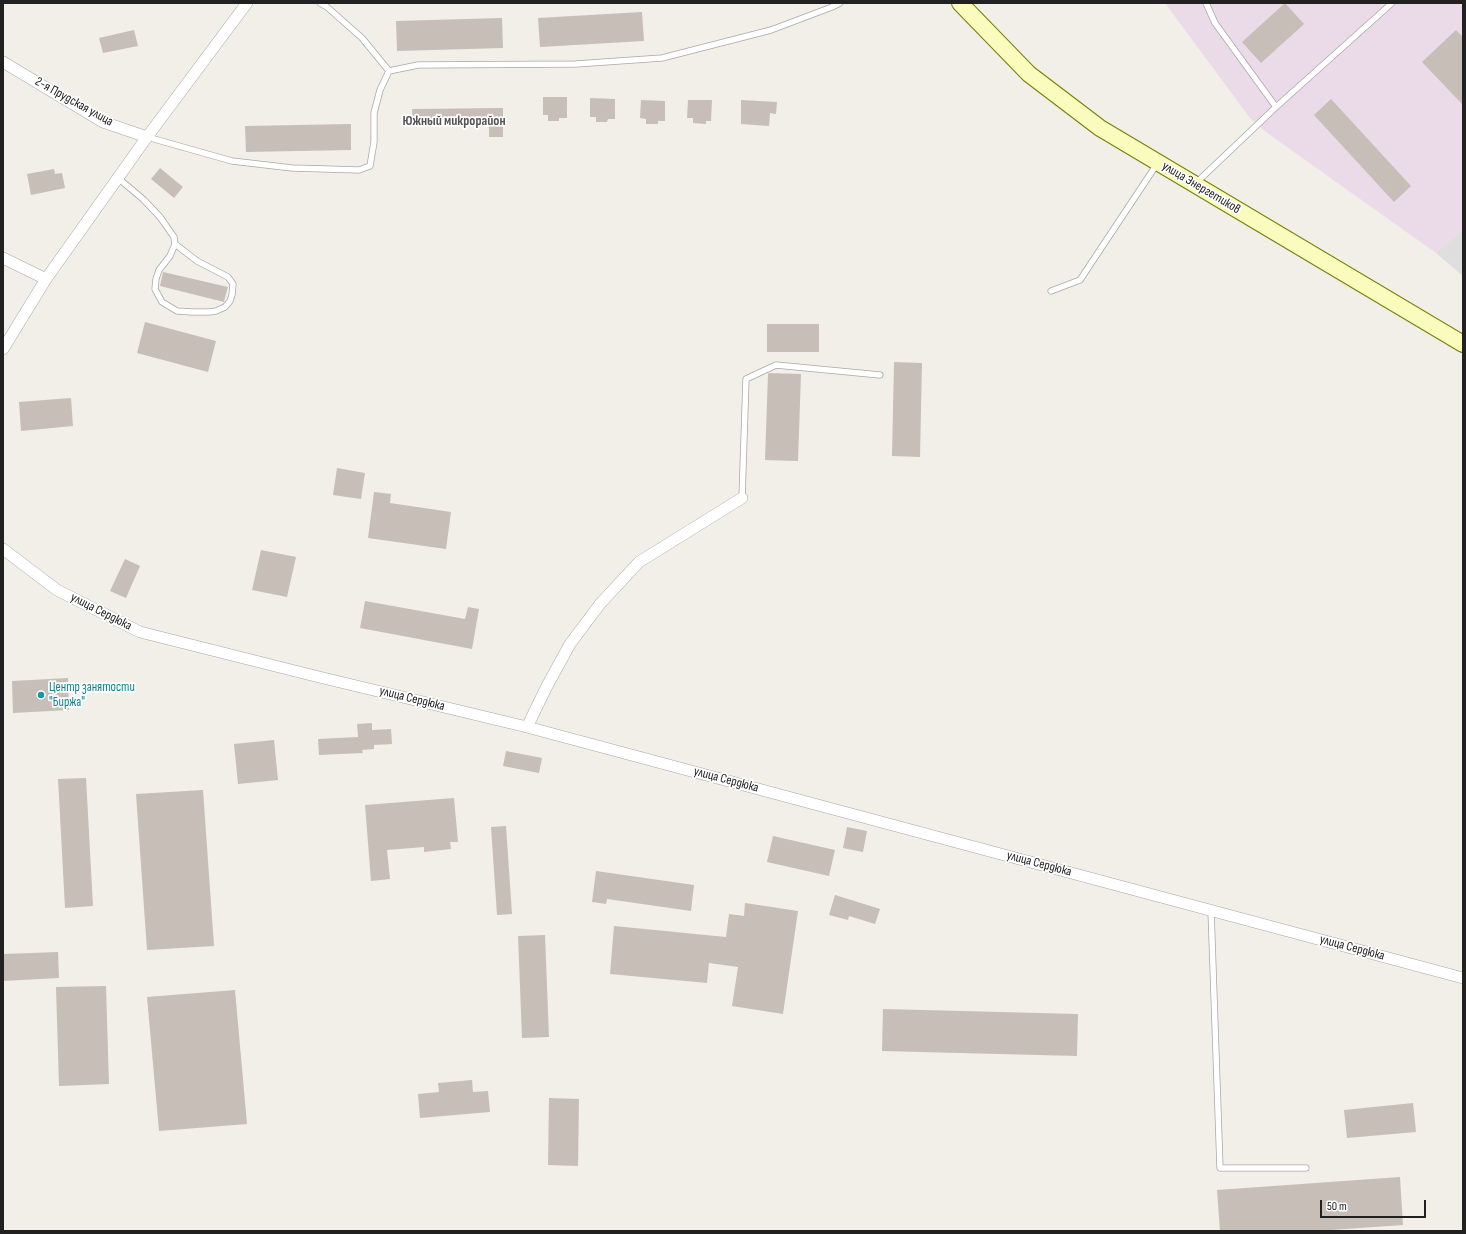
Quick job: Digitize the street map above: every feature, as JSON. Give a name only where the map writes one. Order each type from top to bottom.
[{"type":"main road","name":"улица Энергетиков","points":[[960,3],[1029,74],[1100,128],[1463,344]]},
{"type":"street","points":[[3,350],[46,280],[147,137],[246,3]]},
{"type":"street","name":"2-я Прудская улица","points":[[3,62],[103,122],[147,137]]},
{"type":"street","points":[[3,258],[46,280]]},
{"type":"street","points":[[527,727],[570,644],[600,604],[639,562],[742,498]]},
{"type":"street","name":"улица Сердюка","points":[[3,548],[57,590],[140,632],[527,727],[1463,978]]},
{"type":"lane","points":[[320,3],[327,7],[362,38],[389,71]]},
{"type":"lane","points":[[389,71],[418,65],[576,64],[662,58],[771,30],[840,3]]},
{"type":"lane","points":[[1206,3],[1215,23],[1276,107]]},
{"type":"lane","points":[[1195,184],[1276,107],[1392,3]]},
{"type":"lane","points":[[147,137],[232,161],[292,168],[359,170],[370,166],[374,142],[374,113],[380,90],[389,71]]},
{"type":"lane","points":[[1051,291],[1080,280],[1158,162]]},
{"type":"lane","points":[[118,178],[143,199],[160,217],[174,237],[175,244],[170,256],[159,270],[156,279],[155,289],[162,302],[177,311],[209,312],[225,307],[230,301],[232,295],[233,284],[228,277],[218,270],[197,261],[175,244]]},
{"type":"lane","points":[[742,498],[746,379],[776,365],[880,375]]},
{"type":"lane","points":[[1211,910],[1220,1168],[1306,1168]]},
{"type":"shaded area","points":[[1165,3],[1463,3],[1463,229],[1436,253],[1266,132],[1250,118]]},
{"type":"shaded area","points":[[1463,229],[1463,276],[1436,253]]},
{"type":"building","points":[[1285,3],[1304,24],[1261,63],[1242,42]]},
{"type":"building","points":[[642,12],[644,41],[540,47],[538,18]]},
{"type":"building","points":[[502,18],[503,48],[397,51],[396,21]]},
{"type":"building","points":[[134,30],[138,46],[103,53],[99,38]]},
{"type":"building","points":[[1456,30],[1463,37],[1463,105],[1422,62]]},
{"type":"building","points":[[543,97],[567,97],[567,118],[559,118],[559,121],[548,121],[548,115],[543,115]]},
{"type":"building","points":[[590,98],[615,99],[615,119],[608,119],[607,122],[596,122],[596,117],[590,117]]},
{"type":"building","points":[[1331,99],[1411,186],[1394,202],[1314,115]]},
{"type":"building","points":[[641,100],[665,101],[665,121],[658,121],[658,124],[646,124],[646,119],[640,118]]},
{"type":"building","points":[[688,100],[712,100],[711,121],[706,121],[706,124],[693,123],[693,118],[687,118]]},
{"type":"building","points":[[741,100],[777,102],[776,114],[770,113],[769,126],[741,124]]},
{"type":"building","points":[[503,108],[503,137],[489,137],[489,125],[413,126],[412,109]]},
{"type":"building","points":[[351,124],[351,150],[246,152],[245,126]]},
{"type":"building","points":[[160,168],[183,187],[174,198],[151,179]]},
{"type":"building","points":[[54,169],[55,174],[62,173],[65,188],[31,195],[27,174]]},
{"type":"building","points":[[163,272],[228,287],[224,302],[160,286]]},
{"type":"building","points":[[145,322],[216,341],[208,372],[137,353]]},
{"type":"building","points":[[767,324],[819,324],[819,352],[767,352]]},
{"type":"building","points":[[894,362],[922,363],[920,457],[892,456]]},
{"type":"building","points":[[769,373],[801,374],[798,461],[765,460]]},
{"type":"building","points":[[71,398],[73,426],[21,431],[19,402]]},
{"type":"building","points":[[337,468],[365,473],[361,499],[333,495]]},
{"type":"building","points":[[374,492],[391,494],[390,503],[451,512],[446,549],[368,538]]},
{"type":"building","points":[[261,550],[296,557],[287,597],[252,590]]},
{"type":"building","points":[[125,559],[140,566],[126,598],[110,591]]},
{"type":"building","points":[[365,601],[465,619],[468,607],[479,609],[472,649],[360,628]]},
{"type":"building","name":"Центр занятости \"Биржа\"","points":[[68,678],[69,710],[13,713],[12,681]]},
{"type":"building","points":[[372,723],[372,730],[391,729],[392,744],[374,745],[374,749],[362,750],[363,753],[319,755],[318,739],[358,737],[357,724]]},
{"type":"building","points":[[274,740],[278,780],[238,784],[234,744]]},
{"type":"building","points":[[506,751],[542,758],[539,773],[503,766]]},
{"type":"building","points":[[86,778],[93,906],[65,908],[58,779]]},
{"type":"building","points":[[203,790],[214,946],[147,950],[136,794]]},
{"type":"building","points":[[454,798],[458,842],[450,842],[451,849],[424,852],[424,847],[387,850],[390,879],[371,881],[365,805]]},
{"type":"building","points":[[506,826],[512,914],[497,915],[491,827]]},
{"type":"building","points":[[847,827],[867,831],[863,852],[843,848]]},
{"type":"building","points":[[773,836],[835,850],[829,876],[767,862]]},
{"type":"building","points":[[596,871],[694,885],[691,911],[607,899],[606,904],[592,902]]},
{"type":"building","points":[[835,895],[880,909],[875,924],[849,916],[848,920],[829,915]]},
{"type":"building","points":[[745,903],[798,911],[783,1014],[732,1006],[738,967],[709,963],[707,983],[610,974],[614,926],[726,937],[729,914],[744,916]]},
{"type":"building","points":[[545,935],[549,1037],[522,1038],[518,936]]},
{"type":"building","points":[[58,952],[59,978],[3,981],[3,954]]},
{"type":"building","points":[[106,986],[109,1084],[59,1086],[56,987]]},
{"type":"building","points":[[235,990],[247,1124],[159,1131],[147,997]]},
{"type":"building","points":[[883,1009],[1078,1014],[1077,1056],[882,1051]]},
{"type":"building","points":[[472,1080],[473,1092],[488,1091],[490,1112],[420,1118],[418,1094],[439,1092],[438,1083]]},
{"type":"building","points":[[549,1098],[579,1099],[578,1166],[548,1165]]},
{"type":"building","points":[[1413,1103],[1416,1132],[1347,1138],[1344,1110]]},
{"type":"building","points":[[1400,1177],[1403,1225],[1316,1231],[1220,1231],[1217,1190]]},
{"type":"place","name":"Центр занятости \"Биржа\"","points":[[41,695]]},
{"type":"district","name":"Южный микрорайон","points":[[454,121]]}]
